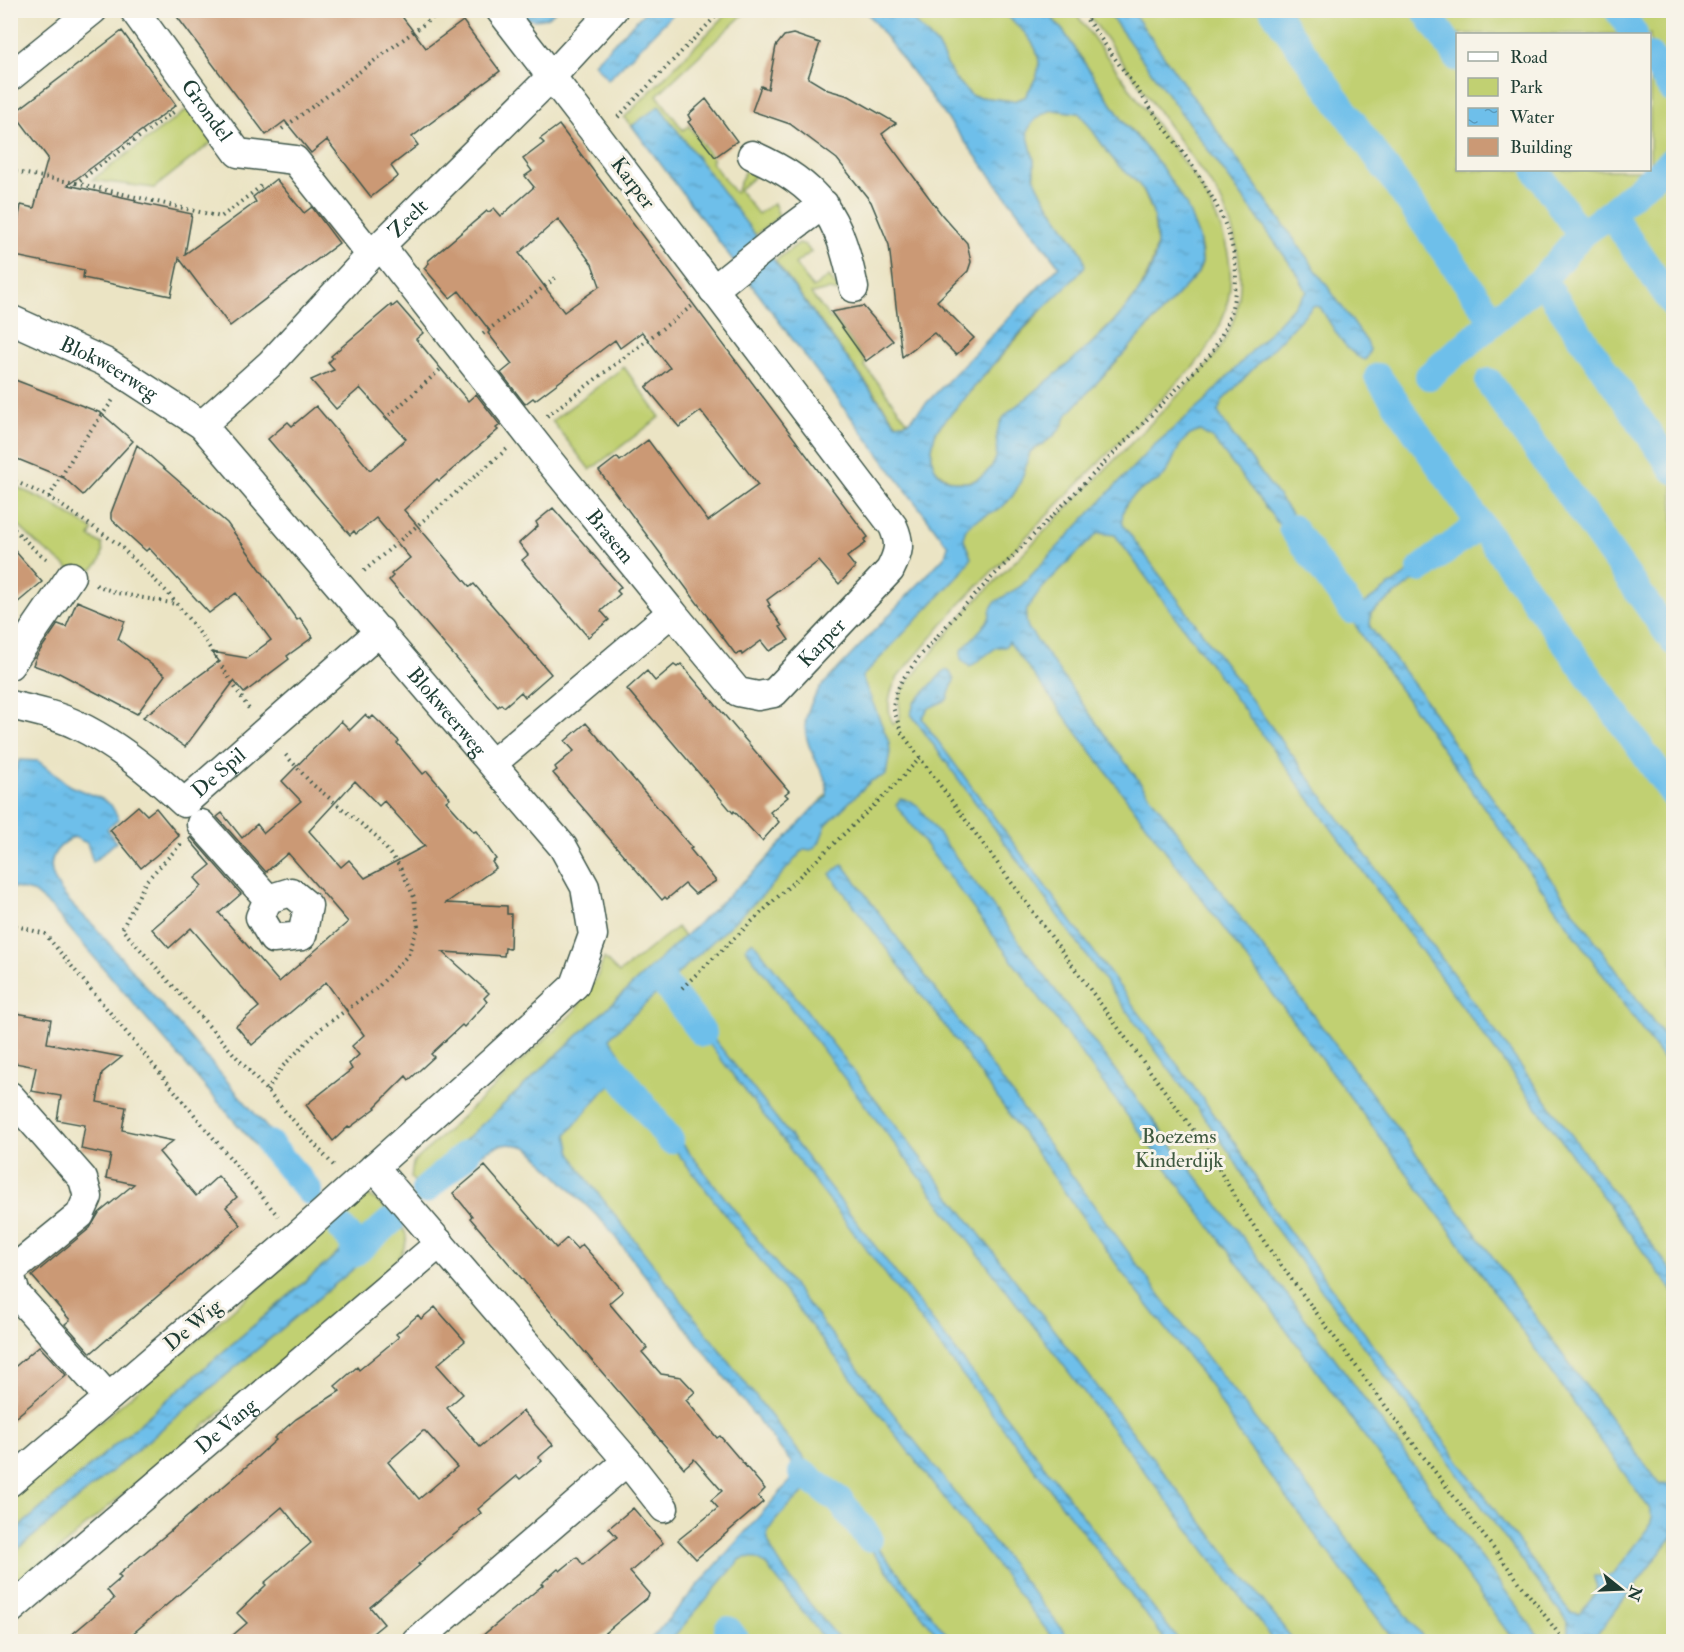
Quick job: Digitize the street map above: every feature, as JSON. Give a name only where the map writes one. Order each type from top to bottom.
[{"type":"street","points":[[10,77],[93,10]]},
{"type":"street","name":"Grondel","points":[[134,10],[238,153],[296,160]]},
{"type":"street","name":"Karper","points":[[500,10],[598,137],[723,281],[893,526],[898,539],[897,555],[890,570],[774,693],[758,696],[738,692],[672,612]]},
{"type":"street","name":"Zeelt","points":[[202,425],[270,364],[376,250],[552,76],[613,10]]},
{"type":"street","points":[[752,155],[802,182],[824,204],[839,232],[848,258],[854,288]]},
{"type":"street","points":[[296,160],[376,250]]},
{"type":"street","points":[[723,281],[824,204]]},
{"type":"street","name":"Brasem","points":[[376,250],[672,612]]},
{"type":"street","name":"Blokweerweg","points":[[10,319],[105,362],[202,425],[563,847],[585,887],[593,935],[574,985],[374,1167]]},
{"type":"street","points":[[10,665],[71,576]]},
{"type":"street","points":[[493,763],[672,612]]},
{"type":"street","name":"De Spil","points":[[10,705],[76,724],[121,751],[156,777],[184,803],[380,631]]},
{"type":"street","points":[[201,824],[268,899]]},
{"type":"street","points":[[10,1096],[82,1179],[88,1197],[80,1215],[10,1273],[16,1294],[108,1398]]},
{"type":"street","points":[[374,1167],[627,1461],[664,1508]]},
{"type":"street","name":"De Wig","points":[[10,1482],[296,1237],[374,1167]]},
{"type":"street","name":"De Vang","points":[[10,1610],[440,1243]]},
{"type":"street","points":[[416,1641],[627,1461]]},
{"type":"path","points":[[10,171],[76,183],[221,217],[296,160],[282,130],[443,10]]},
{"type":"path","points":[[598,137],[722,10]]},
{"type":"path","points":[[1080,10],[1205,183],[1223,219],[1233,247],[1236,273],[1229,318],[1220,340],[1210,355],[962,608],[920,656],[902,680],[896,693],[893,707],[896,719],[901,732],[1205,1146],[1272,1253],[1564,1641]]},
{"type":"path","points":[[76,183],[196,96]]},
{"type":"path","points":[[49,497],[80,445],[129,378]]},
{"type":"path","points":[[682,988],[920,758]]},
{"type":"path","points":[[201,824],[146,881],[122,929],[352,1186]]},
{"type":"path","points":[[10,924],[45,934],[296,1237]]},
{"type":"path","points":[[1660,1641],[1674,1633]]},
{"type":"green space","points":[[730,11],[747,11],[657,95],[683,130],[689,126],[713,159],[711,162],[734,192],[747,166],[755,176],[739,190],[758,214],[774,203],[779,216],[755,235],[659,107],[632,126],[624,118]]},
{"type":"green space","points":[[904,11],[1000,11],[1025,33],[1038,55],[1038,71],[1025,97],[1013,101],[972,96],[954,78],[937,45]]},
{"type":"green space","name":"Boezems Kinderdijk","points":[[1046,11],[1074,11],[1197,181],[1211,205],[1228,252],[1229,298],[1222,320],[1211,343],[1194,366],[959,605],[898,677],[889,701],[889,712],[893,725],[900,717],[899,699],[904,687],[966,611],[1207,366],[1222,346],[1232,325],[1238,304],[1240,282],[1235,239],[1218,194],[1086,11],[1673,11],[1673,1641],[666,1641],[808,1476],[518,1107],[688,943],[884,734],[861,677],[961,573],[971,559],[964,540],[968,526],[999,509],[1009,500],[1021,481],[1030,452],[1056,433],[1064,423],[1066,416],[1199,271],[1202,263],[1201,246],[1188,213],[1136,135],[1125,124],[1064,32]]},
{"type":"green space","points":[[191,107],[216,139],[154,188],[92,180]]},
{"type":"green space","points":[[1053,110],[1079,113],[1117,163],[1141,186],[1153,213],[1157,244],[1151,266],[1140,290],[1119,316],[996,438],[998,455],[988,472],[973,481],[949,479],[934,467],[932,454],[936,431],[1046,305],[1082,253],[1045,199],[1034,177],[1034,160],[1026,132],[1037,118]]},
{"type":"green space","points":[[799,243],[805,245],[811,252],[795,264],[813,288],[829,276],[840,292],[828,290],[811,294],[831,319],[834,318],[866,363],[864,365],[908,422],[897,424],[775,261]]},
{"type":"green space","points":[[624,367],[660,417],[590,470],[552,421]]},
{"type":"green space","points":[[10,484],[51,503],[93,530],[90,537],[102,544],[102,557],[99,563],[88,572],[71,570],[36,543],[11,518]]},
{"type":"green space","points":[[677,927],[684,937],[435,1168],[434,1176],[437,1182],[425,1194],[411,1178],[413,1163],[575,1011],[597,977],[604,958],[619,973]]},
{"type":"green space","points":[[368,1195],[393,1215],[406,1236],[404,1249],[392,1268],[82,1529],[11,1594],[11,1555],[382,1245],[372,1224],[11,1534],[11,1498]]},
{"type":"water","points":[[510,11],[555,11],[545,18],[533,20]]},
{"type":"water","points":[[646,11],[676,11],[608,80],[594,63]]},
{"type":"water","points":[[866,11],[904,11],[937,45],[954,78],[972,96],[1013,101],[1025,97],[1039,67],[1038,55],[1035,47],[1019,27],[1000,11],[1046,11],[1064,32],[1125,124],[1159,163],[1186,204],[1199,238],[1202,262],[1197,274],[1066,416],[1064,423],[1056,433],[1030,452],[1021,481],[1009,500],[999,509],[968,526],[964,537],[971,559],[961,573],[862,677],[889,742],[890,752],[886,775],[871,781],[826,825],[819,843],[811,850],[804,849],[767,891],[612,1035],[610,1039],[626,1065],[630,1082],[614,1084],[604,1090],[567,1134],[571,1153],[584,1175],[819,1478],[771,1526],[768,1541],[784,1570],[841,1641],[826,1641],[766,1565],[757,1559],[748,1557],[741,1559],[670,1641],[649,1641],[792,1479],[794,1466],[605,1224],[529,1148],[516,1145],[494,1147],[475,1159],[447,1184],[441,1185],[437,1181],[435,1168],[759,867],[827,797],[826,781],[806,736],[806,718],[813,699],[820,688],[945,556],[948,546],[632,126],[659,106],[896,424],[908,422],[1059,266]],"holes":[[[1053,110],[1079,113],[1112,158],[1138,183],[1148,198],[1153,212],[1157,242],[1153,263],[1143,285],[1110,326],[1004,417],[998,428],[996,456],[989,469],[981,477],[969,482],[949,480],[937,472],[934,466],[932,449],[936,431],[1032,319],[1085,266],[1082,253],[1045,199],[1034,177],[1034,160],[1027,132],[1037,118],[1044,113]]]},
{"type":"water","points":[[1107,11],[1132,11],[1367,342],[1370,350],[1366,360],[1352,353],[1320,307],[1313,306],[1222,401],[1218,412],[1324,558],[1313,561],[1303,556],[1213,439],[1200,431],[1185,439],[1162,478],[1138,492],[1129,501],[1123,512],[1123,525],[1673,1273],[1673,1292],[1115,535],[1098,533],[1059,571],[1039,592],[1027,610],[1027,626],[1116,750],[1482,1242],[1570,1365],[1660,1484],[1673,1485],[1673,1536],[1592,1641],[1560,1641],[1568,1635],[1566,1620],[1271,1222],[1230,1153],[911,714],[914,703],[945,670],[950,672],[954,680],[947,700],[929,708],[922,718],[932,733],[1236,1144],[1279,1217],[1570,1612],[1579,1614],[1595,1595],[1597,1587],[1595,1576],[1608,1576],[1614,1573],[1649,1528],[1652,1518],[1649,1508],[1449,1229],[1009,642],[1005,647],[997,647],[970,667],[961,659],[961,651],[989,619],[995,602],[1021,586],[1151,448],[1205,401],[1307,292],[1298,275],[1257,217]]},
{"type":"water","points":[[1449,544],[1453,551],[1371,613],[1370,627],[1422,695],[1458,750],[1673,1049],[1673,1073],[1364,639],[1326,578],[1337,576],[1358,608]]},
{"type":"water","points":[[19,760],[38,761],[70,786],[111,805],[119,819],[107,829],[116,842],[93,862],[87,843],[74,837],[59,847],[52,858],[52,870],[56,882],[63,894],[94,926],[298,1164],[299,1168],[291,1177],[284,1179],[52,908],[33,892],[11,887],[11,775],[14,775]]},
{"type":"water","points":[[900,799],[917,805],[1124,1082],[1320,1338],[1537,1634],[1551,1641],[1514,1641],[1270,1307],[896,805]]},
{"type":"water","points":[[843,864],[1165,1302],[1426,1641],[1395,1641],[1241,1437],[1210,1385],[1125,1276],[960,1046],[830,874]]},
{"type":"water","points":[[753,941],[1294,1641],[1274,1641],[745,948]]},
{"type":"water","points":[[682,998],[1179,1641],[1166,1641],[678,1003]]},
{"type":"water","points":[[653,1106],[1071,1641],[1055,1641],[645,1111]]},
{"type":"water","points":[[372,1224],[379,1226],[385,1236],[382,1245],[11,1555],[11,1534]]},
{"type":"water","points":[[845,1506],[952,1641],[942,1641],[841,1511]]},
{"type":"building","points":[[172,10],[397,10],[426,48],[463,21],[500,71],[412,137],[418,145],[391,166],[398,176],[371,197],[327,140],[311,153],[285,121],[266,135]]},
{"type":"building","points":[[122,31],[176,105],[68,185],[192,214],[185,254],[256,202],[253,197],[276,179],[304,213],[312,207],[339,243],[230,326],[179,258],[171,296],[83,278],[84,270],[10,255],[10,219],[18,221],[21,205],[34,208],[48,158],[14,113]]},
{"type":"building","points":[[793,34],[820,43],[808,78],[828,90],[849,96],[896,123],[882,134],[942,215],[967,243],[971,262],[968,271],[937,301],[974,338],[956,355],[934,333],[902,357],[889,245],[871,202],[837,159],[790,124],[752,111],[761,86],[768,89],[776,46],[784,36]]},
{"type":"building","points":[[706,99],[737,141],[715,157],[688,122],[691,120],[688,115]]},
{"type":"building","points":[[559,125],[868,537],[864,540],[866,543],[847,557],[855,567],[839,584],[819,561],[767,600],[770,605],[768,606],[789,640],[769,651],[761,641],[742,655],[741,652],[736,655],[599,471],[617,457],[620,461],[648,440],[708,521],[758,485],[701,411],[679,427],[646,387],[670,368],[642,332],[620,348],[615,340],[535,400],[533,398],[525,404],[501,373],[512,364],[488,333],[490,331],[459,291],[450,298],[424,268],[429,263],[428,261],[487,211],[494,208],[501,216],[534,187],[525,176],[532,171],[523,159],[544,143],[540,139]],"holes":[[[558,219],[592,264],[600,286],[564,312],[519,253]]]},
{"type":"building","points":[[397,303],[423,333],[416,339],[468,401],[476,394],[500,425],[496,428],[498,430],[439,481],[437,479],[404,510],[470,587],[474,584],[551,674],[525,697],[521,692],[504,707],[501,704],[498,707],[389,580],[393,576],[391,574],[410,558],[376,518],[356,534],[354,531],[350,535],[268,439],[288,422],[292,426],[316,406],[370,470],[406,439],[360,388],[336,409],[311,380],[334,370],[328,363],[333,358],[331,356],[391,305],[392,307]]},
{"type":"building","points":[[863,306],[893,341],[866,361],[831,312]]},
{"type":"building","points":[[10,378],[101,413],[133,441],[83,495],[64,478],[10,456]]},
{"type":"building","points":[[137,445],[227,523],[297,620],[300,618],[313,637],[287,656],[289,659],[244,693],[234,681],[185,747],[143,717],[219,661],[212,652],[247,658],[271,640],[236,593],[209,613],[149,548],[146,551],[111,519],[111,513]]},
{"type":"building","points":[[553,508],[621,587],[617,591],[620,594],[601,611],[609,620],[588,637],[522,560],[528,555],[519,543],[538,526],[536,522]]},
{"type":"building","points":[[10,545],[42,582],[10,609]]},
{"type":"building","points":[[77,601],[125,621],[118,639],[165,675],[137,714],[59,673],[33,665],[58,624],[66,627]]},
{"type":"building","points":[[681,664],[789,791],[785,794],[788,797],[770,812],[779,822],[762,841],[734,811],[733,813],[627,689],[647,671],[655,681],[674,665],[677,667]]},
{"type":"building","points":[[365,715],[370,719],[373,716],[399,741],[397,743],[423,774],[427,771],[450,798],[446,801],[474,832],[476,831],[496,859],[492,862],[496,868],[446,903],[507,906],[507,914],[511,914],[510,949],[505,948],[504,956],[443,952],[489,993],[484,998],[487,1002],[464,1027],[462,1025],[431,1054],[434,1057],[409,1080],[406,1076],[376,1108],[348,1127],[333,1141],[306,1105],[352,1069],[349,1064],[359,1055],[352,1046],[364,1035],[326,982],[252,1045],[236,1026],[259,1007],[191,928],[169,948],[152,929],[202,886],[195,878],[211,865],[189,839],[191,837],[241,894],[219,913],[279,982],[348,922],[288,853],[266,872],[217,817],[222,813],[242,838],[257,824],[264,833],[301,801],[282,781],[341,721],[350,730]],"holes":[[[355,781],[379,806],[384,801],[425,846],[365,878],[349,860],[341,867],[309,831]]]},
{"type":"building","points":[[586,723],[692,848],[690,849],[716,881],[695,894],[685,884],[667,899],[665,897],[662,900],[553,773],[557,770],[555,767],[574,751],[565,741]]},
{"type":"building","points":[[138,806],[147,815],[156,808],[179,836],[141,868],[110,830]]},
{"type":"building","points":[[10,1012],[51,1019],[47,1043],[122,1057],[102,1073],[97,1102],[126,1107],[122,1130],[173,1141],[159,1152],[196,1196],[218,1176],[237,1197],[226,1207],[241,1225],[91,1353],[65,1324],[70,1320],[32,1276],[90,1228],[99,1213],[134,1184],[106,1178],[111,1155],[81,1149],[85,1125],[57,1120],[61,1096],[31,1091],[36,1067],[10,1062]]},
{"type":"building","points":[[485,1166],[556,1248],[567,1238],[577,1249],[582,1244],[623,1291],[609,1303],[647,1348],[642,1352],[661,1374],[681,1377],[695,1392],[686,1400],[717,1438],[720,1436],[765,1489],[758,1496],[763,1502],[696,1559],[678,1540],[718,1508],[711,1500],[722,1491],[694,1459],[684,1468],[470,1218],[472,1216],[453,1193]]},
{"type":"building","points":[[435,1307],[465,1341],[437,1365],[463,1394],[447,1408],[480,1447],[523,1411],[553,1445],[539,1457],[542,1461],[520,1479],[517,1476],[478,1509],[481,1513],[370,1607],[384,1624],[363,1641],[226,1641],[247,1623],[237,1613],[266,1585],[264,1583],[311,1543],[282,1507],[124,1641],[64,1641],[114,1599],[107,1590],[121,1578],[118,1575],[237,1475],[296,1419],[340,1391],[335,1386],[357,1367],[359,1370],[399,1337],[396,1334],[418,1315],[421,1319]],"holes":[[[425,1431],[457,1467],[419,1499],[388,1462]]]},
{"type":"building","points":[[39,1346],[66,1375],[10,1422],[10,1371]]},
{"type":"building","points":[[633,1508],[663,1543],[630,1572],[649,1594],[647,1598],[595,1641],[476,1641],[543,1585],[541,1584],[558,1569],[560,1571],[577,1557],[583,1565],[617,1537],[609,1528]]},
{"type":"waterway","points":[[1273,10],[1494,321]]},
{"type":"waterway","points":[[1425,10],[1456,55]]},
{"type":"waterway","points":[[1618,10],[1633,33]]},
{"type":"waterway","points":[[1651,58],[1672,89]]},
{"type":"waterway","points":[[1429,376],[1542,280],[1581,235],[1674,159]]},
{"type":"waterway","points":[[1537,171],[1581,235]]},
{"type":"waterway","points":[[1610,213],[1674,305]]},
{"type":"waterway","points":[[1542,280],[1674,470]]},
{"type":"waterway","points":[[1378,377],[1674,795]]},
{"type":"waterway","points":[[1489,382],[1674,642]]},
{"type":"waterway","points":[[1421,569],[1480,524]]},
{"type":"waterway","points":[[1292,528],[1352,610]]},
{"type":"waterway","points":[[660,978],[703,1033]]},
{"type":"waterway","points":[[603,1054],[670,1140]]},
{"type":"waterway","points":[[269,1144],[309,1191]]},
{"type":"waterway","points":[[425,1190],[466,1154]]},
{"type":"waterway","points":[[353,1254],[391,1221]]},
{"type":"waterway","points":[[342,1229],[359,1249]]},
{"type":"waterway","points":[[802,1473],[840,1501],[869,1538]]},
{"type":"waterway","points":[[728,1630],[737,1642]]}]
